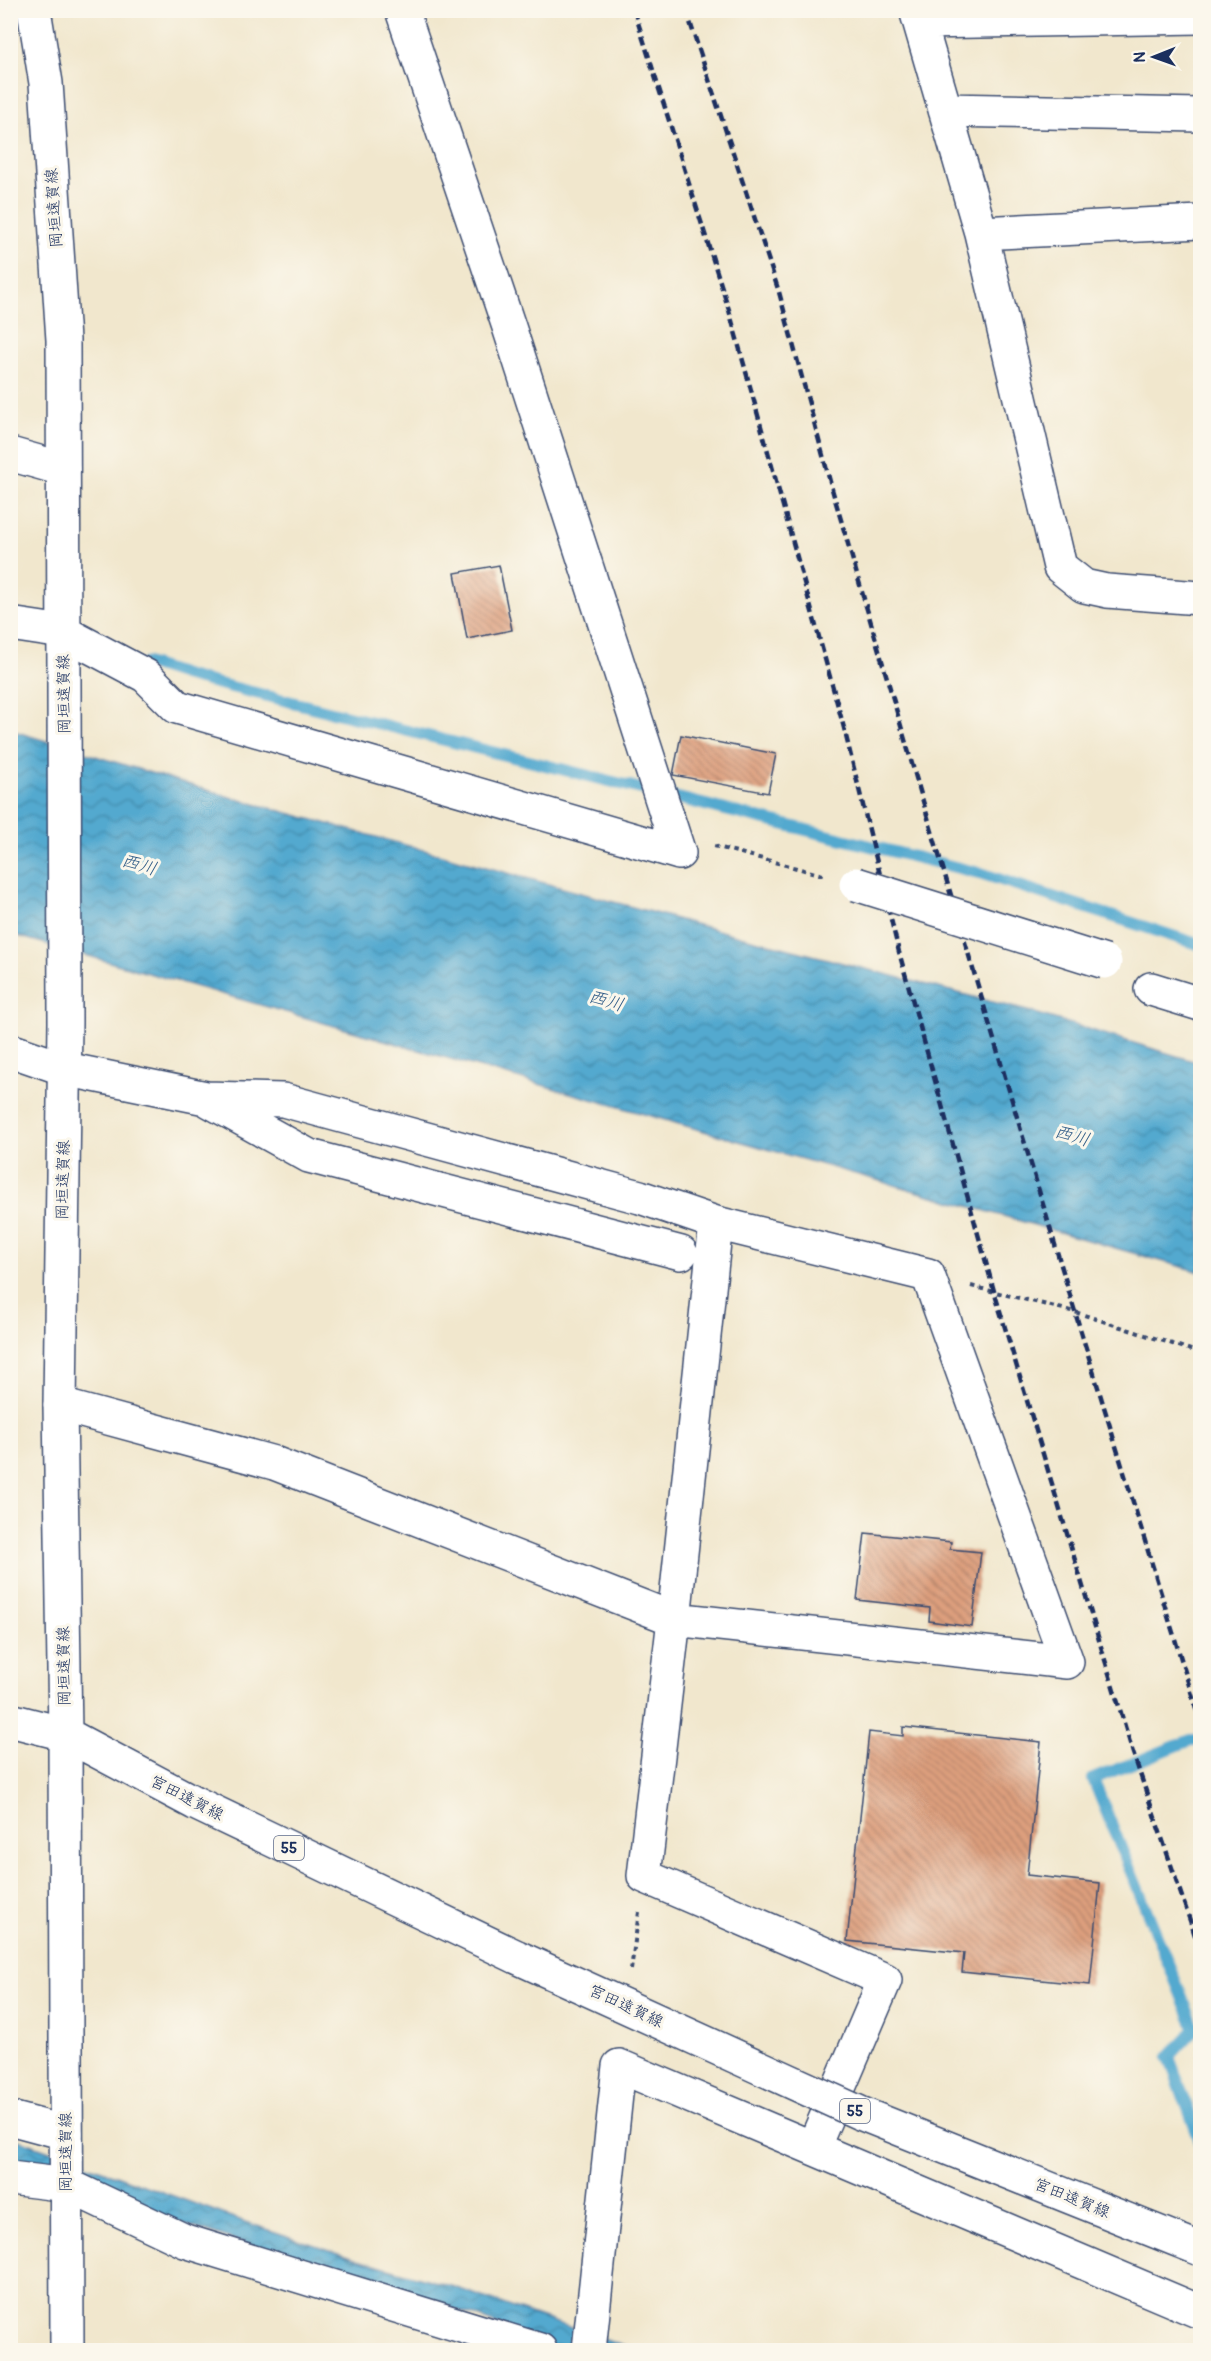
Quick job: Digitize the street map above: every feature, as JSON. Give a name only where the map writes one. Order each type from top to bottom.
[{"type":"street","name":"岡垣遠賀線","points":[[34,10],[46,83],[63,340],[65,1069],[60,1405],[67,2350]]},
{"type":"street","points":[[10,624],[63,632],[146,676],[177,707],[679,853],[509,327],[402,10]]},
{"type":"street","points":[[1200,17],[918,16],[981,233],[1060,567],[1084,586],[1107,591],[1200,598]]},
{"type":"street","points":[[945,110],[1200,115]]},
{"type":"street","points":[[981,233],[1200,222]]},
{"type":"street","points":[[10,454],[63,469]]},
{"type":"street","points":[[856,884],[1105,962]]},
{"type":"street","points":[[1150,989],[1200,1004]]},
{"type":"street","points":[[10,1050],[65,1069],[206,1098],[283,1100],[640,1197],[716,1223],[928,1275],[1067,1662],[674,1619],[274,1463],[60,1405]]},
{"type":"street","points":[[206,1098],[309,1156],[681,1253]]},
{"type":"street","points":[[716,1223],[644,1876],[885,1980],[813,2148]]},
{"type":"street","name":"宮田遠賀線","points":[[10,1720],[64,1734],[195,1803],[517,1957],[860,2113],[1200,2249]]},
{"type":"street","points":[[589,2350],[619,2066],[1200,2312]]},
{"type":"street","points":[[10,2118],[66,2133]]},
{"type":"street","points":[[10,2178],[67,2185],[185,2241],[540,2350]]},
{"type":"path","points":[[710,845],[856,884]]},
{"type":"path","points":[[928,1275],[1075,1312],[1200,1353]]},
{"type":"water","name":"西川","points":[[10,730],[233,798],[724,932],[1031,1012],[1200,1063],[1200,1272],[11,934]]},
{"type":"water","points":[[11,2137],[242,2221],[360,2260],[454,2287],[634,2350],[564,2350],[475,2316],[11,2168]]},
{"type":"building","points":[[499,565],[512,630],[467,639],[455,573]]},
{"type":"building","points":[[681,735],[776,754],[768,793],[673,775]]},
{"type":"building","points":[[865,1533],[951,1542],[950,1549],[981,1552],[972,1627],[929,1621],[930,1608],[857,1600]]},
{"type":"building","points":[[903,1727],[1041,1742],[1027,1875],[1100,1883],[1090,1985],[962,1972],[964,1953],[847,1941],[869,1732],[903,1736]]},
{"type":"waterway","points":[[147,663],[187,676],[983,874],[1200,945]]},
{"type":"waterway","points":[[1200,1740],[1191,1740],[1093,1779],[1195,2029],[1169,2057],[1200,2141]]},
{"type":"railway","points":[[634,10],[729,310],[844,728],[899,952],[994,1291],[1133,1753],[1200,1950]]},
{"type":"railway","points":[[686,10],[779,292],[832,489],[917,781],[1200,1721]]}]
